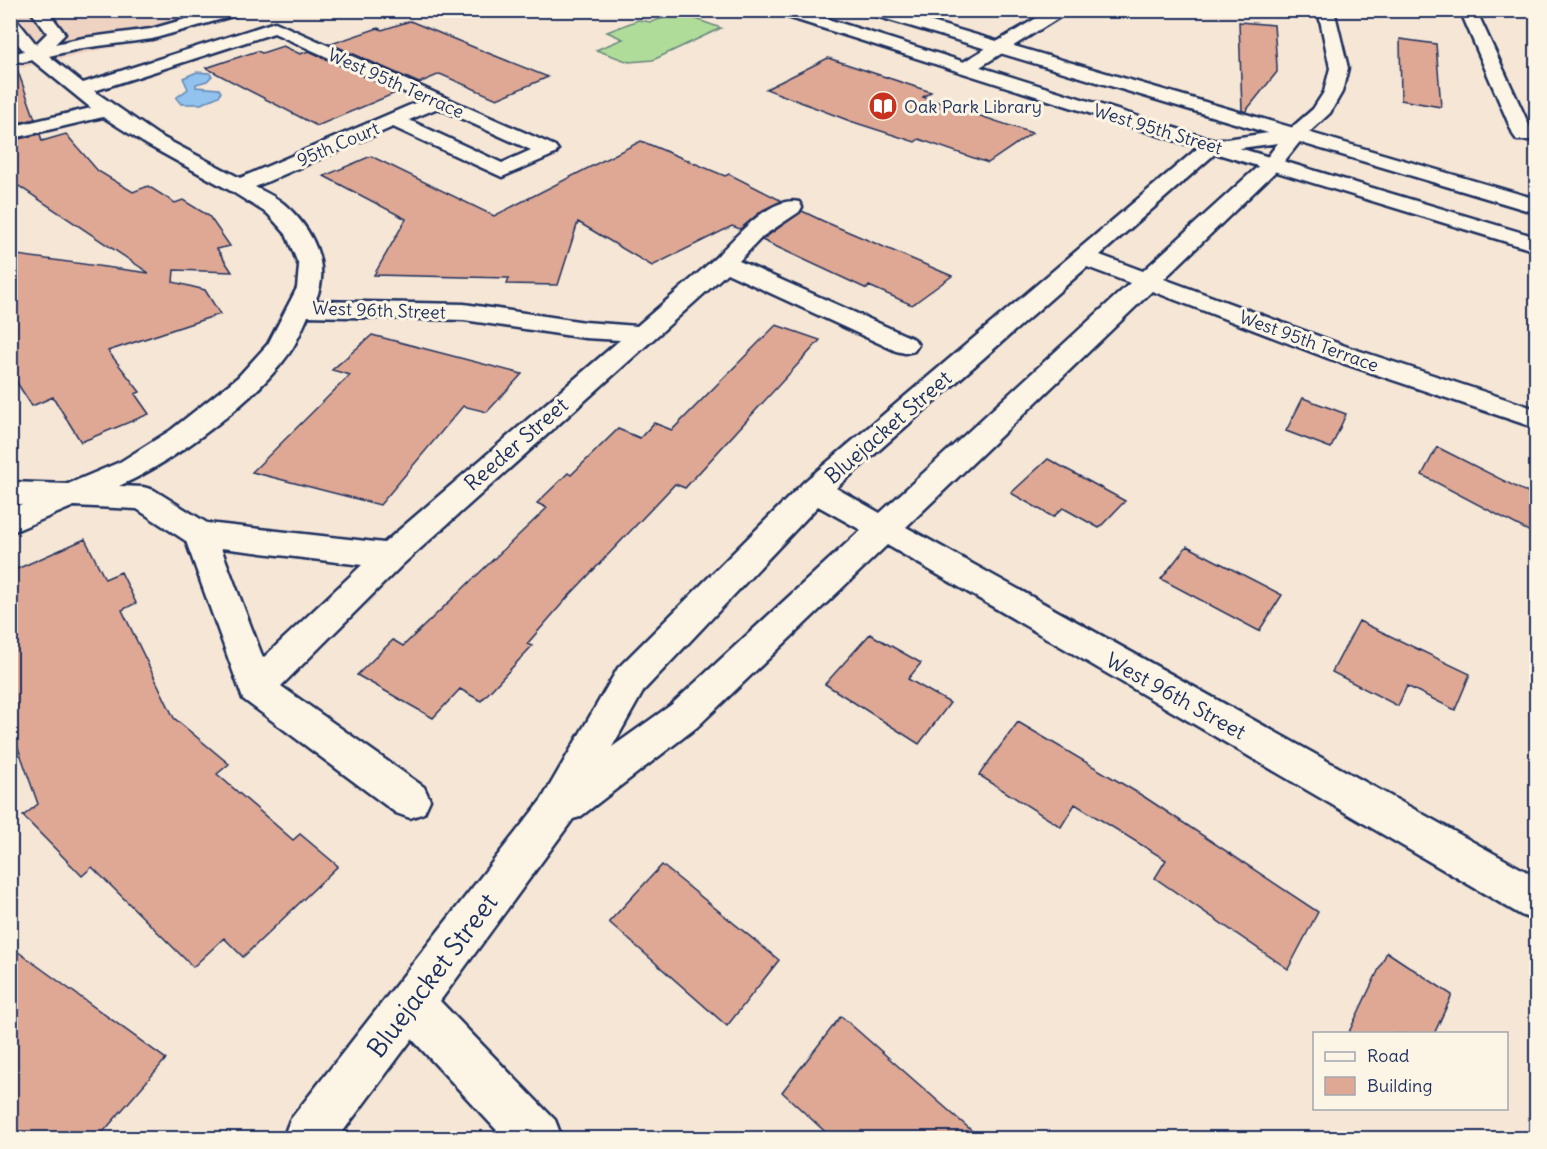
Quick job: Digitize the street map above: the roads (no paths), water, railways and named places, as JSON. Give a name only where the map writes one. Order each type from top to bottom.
[{"type":"street","points":[[35,54],[56,34],[38,10]]},
{"type":"street","points":[[10,60],[83,43],[185,10]]},
{"type":"street","points":[[83,43],[152,34],[237,10]]},
{"type":"street","name":"West 95th Street","points":[[781,10],[1212,146],[1536,244]]},
{"type":"street","name":"West 95th Street","points":[[872,10],[1536,206]]},
{"type":"street","points":[[966,69],[1064,10]]},
{"type":"street","name":"Bluejacket Street","points":[[556,812],[684,716],[1272,164],[1295,135],[1320,112],[1334,92],[1339,68],[1326,10]]},
{"type":"street","points":[[1468,10],[1524,136]]},
{"type":"street","name":"West 96th Street","points":[[10,23],[35,54],[106,110],[151,139],[239,186],[276,209],[297,232],[310,266],[309,288],[300,308],[464,312],[585,330],[641,334]]},
{"type":"street","name":"West 95th Terrace","points":[[80,90],[275,27],[548,150],[502,171],[393,120]]},
{"type":"street","name":"95th Court","points":[[239,186],[437,101]]},
{"type":"street","points":[[10,133],[106,110]]},
{"type":"street","points":[[1212,146],[1295,135]]},
{"type":"street","name":"Bluejacket Street","points":[[308,1138],[556,812],[631,679],[816,490],[1212,146]]},
{"type":"street","points":[[641,334],[724,263],[760,225],[791,207]]},
{"type":"street","name":"West 95th Terrace","points":[[1083,257],[1339,353],[1536,419]]},
{"type":"street","points":[[724,263],[904,345]]},
{"type":"street","points":[[10,522],[131,469],[181,437],[240,390],[280,348],[300,308]]},
{"type":"street","name":"Reeder Street","points":[[256,688],[391,555],[641,334]]},
{"type":"street","name":"West 96th Street","points":[[816,490],[1536,900]]},
{"type":"street","points":[[10,492],[143,498],[200,534],[391,555]]},
{"type":"street","points":[[200,534],[256,688],[411,800]]},
{"type":"street","points":[[410,1003],[537,1138]]},
{"type":"water","points":[[197,72],[209,73],[212,76],[207,81],[196,84],[196,87],[219,89],[221,92],[219,96],[201,104],[181,104],[176,98],[188,89],[183,78]]},
{"type":"place","name":"Oak Park Library","points":[[883,106]]}]
